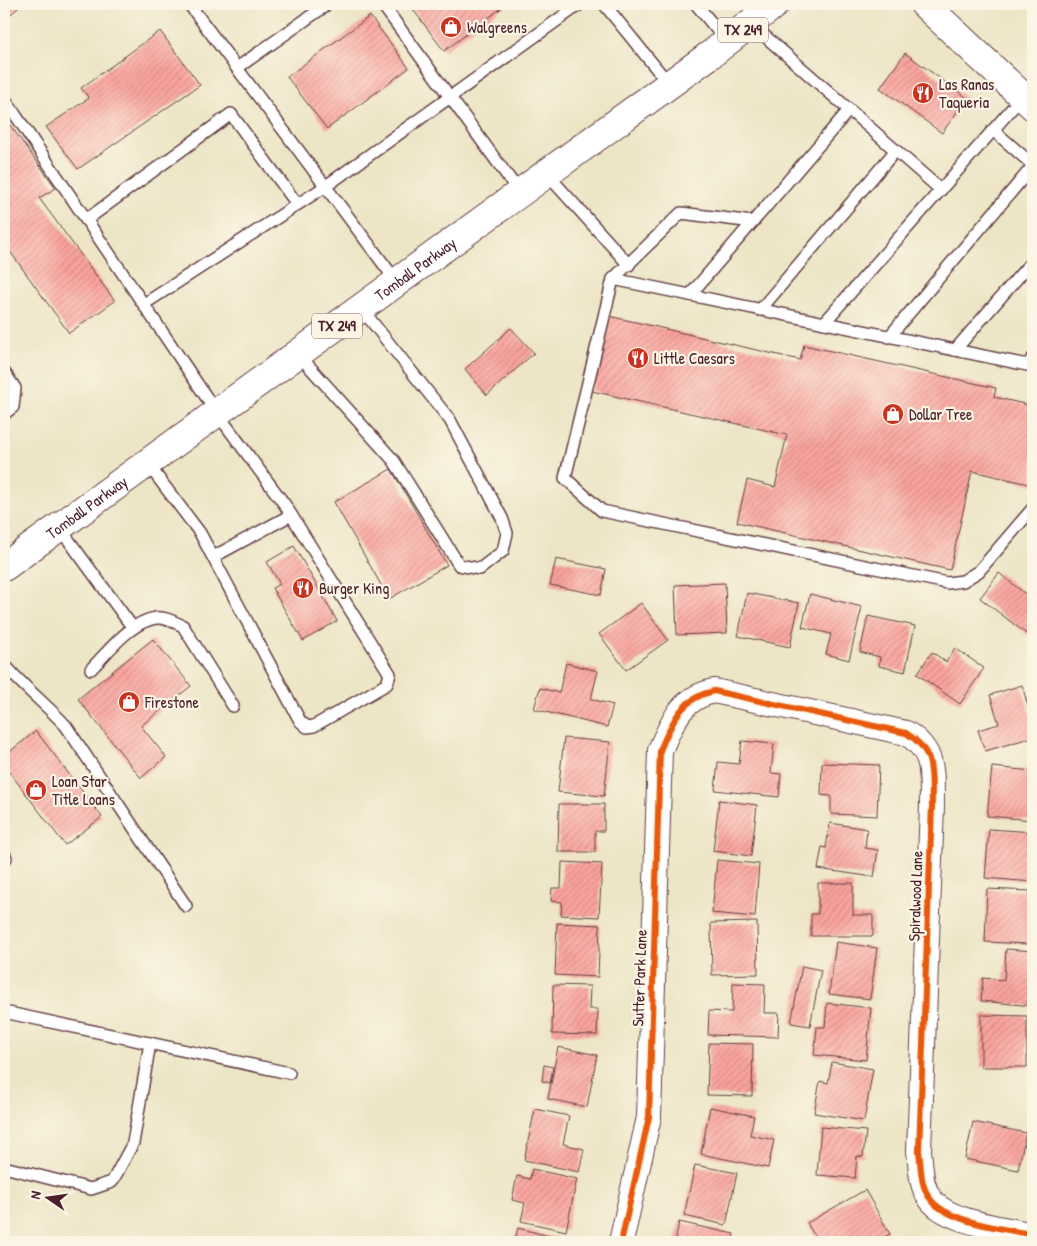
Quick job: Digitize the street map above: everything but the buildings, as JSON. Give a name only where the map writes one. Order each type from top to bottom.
[{"type":"main road","name":"Tomball Parkway","points":[[4,567],[670,84],[775,4]]},
{"type":"main road","points":[[924,4],[1028,101]]},
{"type":"street","name":"Spiralwood Lane","points":[[676,714],[699,694],[714,691],[906,733],[926,749],[930,765],[932,806],[919,1151],[921,1176],[929,1197],[943,1211],[960,1218],[1033,1235]]},
{"type":"street","name":"Sutter Park Lane","points":[[620,1242],[649,1117],[660,750],[676,714]]},
{"type":"lane","points":[[188,4],[397,282]]},
{"type":"lane","points":[[382,4],[415,52],[452,97],[520,193]]},
{"type":"lane","points":[[144,304],[326,186],[580,4]]},
{"type":"lane","points":[[604,4],[670,84]]},
{"type":"lane","points":[[696,4],[727,42]]},
{"type":"lane","points":[[237,68],[325,6]]},
{"type":"lane","points":[[751,24],[941,190]]},
{"type":"lane","points":[[4,98],[217,412],[291,514],[390,674],[387,684],[314,726],[307,727],[300,721],[200,533],[147,464]]},
{"type":"lane","points":[[824,323],[993,130],[1028,101]]},
{"type":"lane","points":[[690,295],[850,110]]},
{"type":"lane","points":[[86,220],[231,114],[296,204]]},
{"type":"lane","points":[[889,336],[1033,165],[993,130]]},
{"type":"lane","points":[[760,310],[896,150]]},
{"type":"lane","points":[[546,174],[628,264]]},
{"type":"lane","points":[[753,222],[682,213],[613,279],[565,478],[602,511],[947,583],[963,582],[979,571],[1033,508]]},
{"type":"lane","points":[[955,350],[1033,260]]},
{"type":"lane","points":[[613,279],[1027,365],[1033,358]]},
{"type":"lane","points":[[298,354],[394,461],[459,565],[480,569],[503,551],[507,533],[502,518],[450,420],[362,308]]},
{"type":"lane","points":[[4,372],[15,388],[13,407],[4,414]]},
{"type":"lane","points":[[213,558],[291,514]]},
{"type":"lane","points":[[60,527],[133,628]]},
{"type":"lane","points":[[91,669],[133,628],[156,618],[168,619],[183,626],[233,706]]},
{"type":"lane","points":[[4,664],[23,687],[43,701],[66,726],[186,906]]},
{"type":"lane","points":[[4,1012],[289,1073]]},
{"type":"lane","points":[[4,1167],[90,1190],[112,1182],[133,1143],[150,1043]]},
{"type":"cycle path","points":[[621,1242],[649,1117],[660,750],[679,712],[693,699],[714,691],[906,733],[916,740],[928,756],[932,774],[932,806],[919,1151],[922,1180],[929,1197],[937,1206],[948,1213],[976,1223],[1033,1235]]},
{"type":"place","name":"Walgreens","points":[[451,27]]},
{"type":"place","name":"Las Ranas Taqueria","points":[[923,93]]},
{"type":"place","name":"Little Caesars","points":[[638,358]]},
{"type":"place","name":"Dollar Tree","points":[[893,414]]},
{"type":"place","name":"Burger King","points":[[303,588]]},
{"type":"place","name":"Firestone","points":[[129,702]]},
{"type":"place","name":"Loan Star Title Loans","points":[[36,790]]}]
